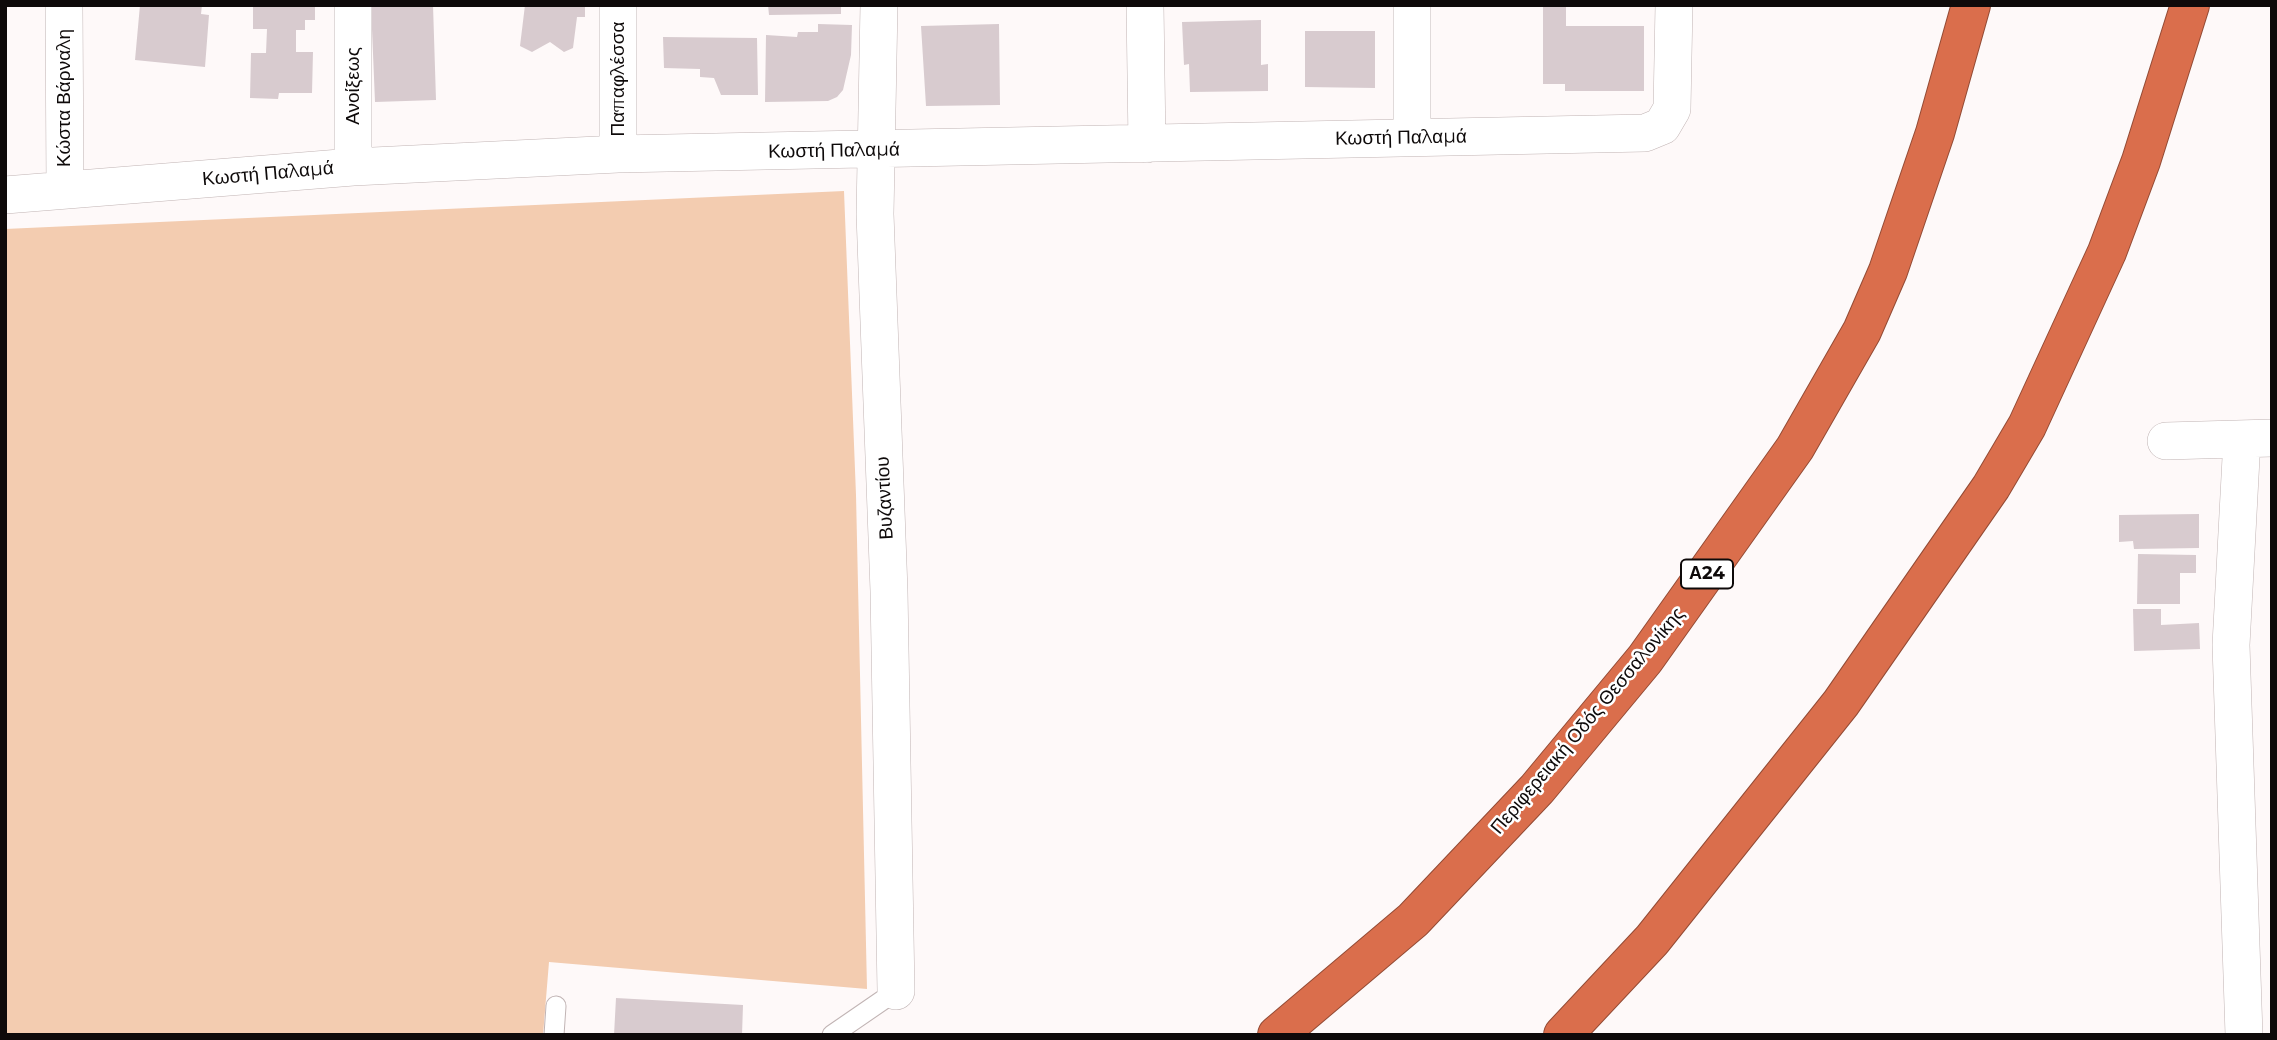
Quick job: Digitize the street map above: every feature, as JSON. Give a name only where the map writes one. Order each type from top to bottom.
[{"type":"highway","name":"Περιφερειακή Οδός Θεσσαλονίκης","points":[[1277,1035],[1413,920],[1536,789],[1644,659],[1781,469],[1832,387],[1862,331],[1888,271],[1934,133],[1971,5]]},
{"type":"highway","points":[[1563,1035],[1652,940],[1841,702],[1991,487],[2027,426],[2107,252],[2141,161],[2190,5]]},
{"type":"street","name":"Κώστα Βάρναλη","points":[[64,5],[65,190]]},
{"type":"street","name":"Ανοίξεως","points":[[353,5],[353,167]]},
{"type":"street","name":"Παπαφλέσσα","points":[[618,5],[618,153]]},
{"type":"street","name":"Βυζαντίου","points":[[879,5],[875,150],[878,311],[889,590],[896,991]]},
{"type":"street","points":[[1145,5],[1147,144]]},
{"type":"street","points":[[1412,5],[1412,138]]},
{"type":"street","name":"Κωστή Παλαμά","points":[[5,195],[353,167],[618,153],[1645,133],[1662,126],[1672,104],[1674,5]]},
{"type":"street","points":[[2166,442],[2257,438],[2231,645],[2244,1035]]},
{"type":"lane","points":[[836,1033],[896,991]]},
{"type":"lane","points":[[554,1035],[556,1006]]},
{"type":"shaded area","points":[[844,191],[856,495],[867,989],[549,962],[543,1035],[5,1035],[5,229]]},
{"type":"building","points":[[140,5],[202,5],[201,14],[209,15],[205,67],[135,60]]},
{"type":"building","points":[[253,5],[315,5],[315,20],[305,20],[305,30],[296,30],[296,52],[313,52],[312,93],[279,93],[278,99],[250,98],[251,53],[266,53],[267,29],[253,29]]},
{"type":"building","points":[[371,5],[433,5],[436,100],[375,102]]},
{"type":"building","points":[[525,5],[585,5],[585,17],[577,17],[573,48],[564,52],[550,42],[532,52],[520,46]]},
{"type":"building","points":[[768,5],[841,5],[841,14],[769,15]]},
{"type":"building","points":[[1543,5],[1566,5],[1566,26],[1644,26],[1644,91],[1565,91],[1565,84],[1543,84]]},
{"type":"building","points":[[1261,20],[1261,65],[1268,64],[1268,91],[1190,92],[1189,64],[1184,65],[1182,22]]},
{"type":"building","points":[[818,24],[852,25],[851,55],[843,90],[828,101],[765,102],[766,35],[797,37],[798,32],[818,32]]},
{"type":"building","points":[[999,24],[1000,105],[926,106],[921,26]]},
{"type":"building","points":[[1305,31],[1375,31],[1375,88],[1305,87]]},
{"type":"building","points":[[663,37],[757,38],[758,95],[721,95],[714,78],[700,77],[700,69],[664,68]]},
{"type":"building","points":[[2199,514],[2199,548],[2134,549],[2133,541],[2119,542],[2119,515]]},
{"type":"building","points":[[2138,554],[2196,555],[2196,573],[2180,573],[2180,604],[2137,604]]},
{"type":"building","points":[[2133,609],[2161,609],[2161,625],[2199,623],[2200,649],[2134,651]]},
{"type":"building","points":[[616,998],[743,1005],[742,1035],[614,1035]]}]
